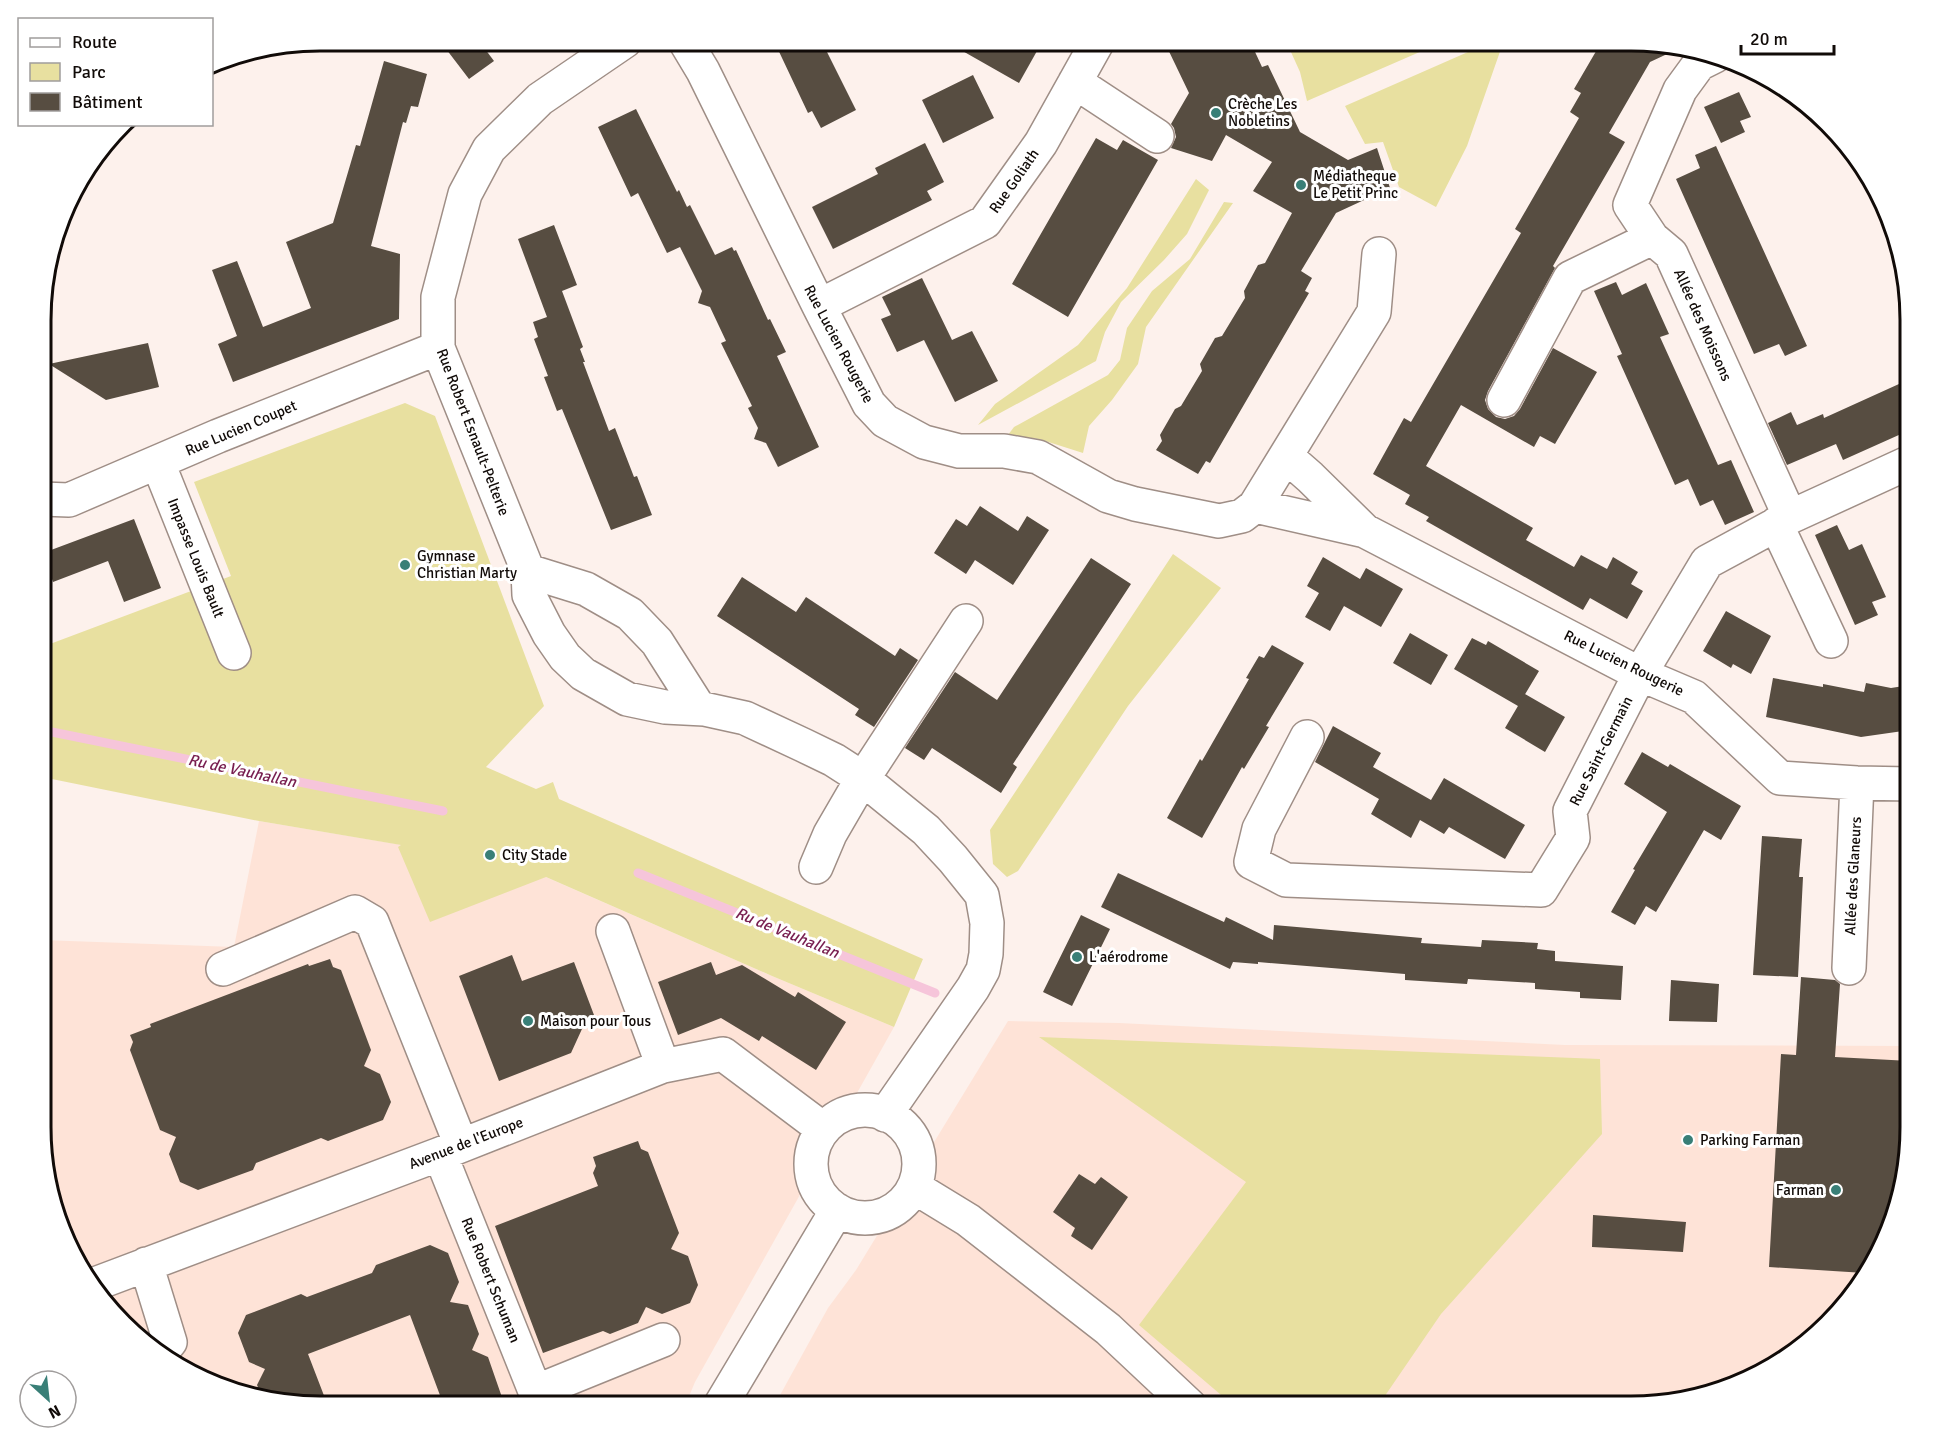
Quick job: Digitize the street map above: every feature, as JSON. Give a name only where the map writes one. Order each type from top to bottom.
[{"type":"street","name":"Rue Robert Esnault-Pelterie","points":[[610,51],[540,99],[489,148],[465,194],[447,258],[438,297],[438,348],[528,571],[529,595],[549,634],[565,657],[583,674],[627,699],[665,707],[699,708],[745,718],[834,760],[862,778],[926,830],[982,894],[987,923],[983,970],[885,1114]]},
{"type":"street","name":"Rue Lucien Rougerie","points":[[691,51],[869,404],[885,422],[924,442],[959,451],[1004,452],[1038,457],[1108,496],[1135,504],[1219,521],[1242,516],[1256,506],[1365,531],[1640,674],[1694,697],[1780,778],[1900,784]]},
{"type":"street","name":"Rue Goliath","points":[[819,306],[985,222],[1041,143],[1092,51]]},
{"type":"street","name":"Allée des Moissons","points":[[1705,61],[1699,64],[1680,90],[1630,205],[1652,238],[1671,254],[1783,520],[1831,641]]},
{"type":"street","points":[[1075,82],[1157,136]]},
{"type":"street","points":[[1504,400],[1570,278],[1652,238]]},
{"type":"street","points":[[1256,506],[1374,312],[1379,254]]},
{"type":"street","name":"Rue Lucien Coupet","points":[[51,499],[69,500],[218,436],[438,348]]},
{"type":"street","name":"Rue Lucien Rougerie","points":[[1286,456],[1365,531]]},
{"type":"street","name":"Impasse Louis Bault","points":[[158,463],[234,653]]},
{"type":"street","name":"Rue Saint-Germain","points":[[1307,737],[1259,829],[1251,862],[1286,880],[1541,890],[1573,838],[1570,811],[1640,674],[1707,562],[1783,520],[1900,467]]},
{"type":"street","points":[[528,571],[586,589],[630,614],[657,642],[699,708]]},
{"type":"street","points":[[816,867],[830,834],[862,778],[966,621]]},
{"type":"street","name":"Allée des Glaneurs","points":[[1849,968],[1857,783]]},
{"type":"street","name":"Rue Robert Schuman","points":[[223,969],[355,912],[372,922],[537,1396]]},
{"type":"street","points":[[613,931],[663,1066]]},
{"type":"street","name":"Avenue de l'Europe","points":[[100,1282],[663,1066],[723,1054],[823,1129]]},
{"type":"street","points":[[870,1111],[885,1114],[900,1124],[911,1137],[917,1153],[918,1170],[914,1187],[904,1202],[889,1213],[872,1218],[853,1217],[837,1210],[824,1200],[815,1185],[811,1169],[815,1140],[823,1129],[841,1116],[870,1111]]},
{"type":"street","points":[[914,1187],[968,1220],[1108,1329],[1179,1396]]},
{"type":"street","points":[[726,1396],[837,1210]]},
{"type":"street","points":[[146,1264],[171,1342],[166,1347]]},
{"type":"street","points":[[544,1396],[663,1340]]},
{"type":"shaded area","points":[[259,821],[516,864],[894,1027],[689,1396],[320,1396],[285,1394],[250,1387],[217,1376],[171,1351],[130,1317],[96,1276],[71,1230],[60,1197],[53,1162],[51,940],[234,947]]},
{"type":"shaded area","points":[[1008,1021],[1119,1023],[1565,1045],[1900,1046],[1900,1127],[1895,1179],[1880,1230],[1855,1276],[1821,1317],[1780,1351],[1734,1376],[1683,1391],[1631,1396],[780,1396],[828,1308],[856,1270]]},
{"type":"green space","points":[[1291,51],[1422,51],[1307,101],[1300,72]]},
{"type":"green space","points":[[1470,51],[1500,51],[1467,146],[1436,207],[1399,187],[1383,142],[1365,144],[1345,106]]},
{"type":"green space","points":[[1196,179],[1209,190],[1187,234],[1121,302],[1105,332],[1096,361],[978,425],[995,404],[1078,345],[1127,288]]},
{"type":"green space","points":[[1224,202],[1233,203],[1146,327],[1138,364],[1112,400],[1089,426],[1083,453],[1039,439],[1008,435],[1014,427],[1108,375],[1120,360],[1127,328],[1152,291],[1190,259]]},
{"type":"green space","points":[[405,403],[435,416],[544,706],[486,767],[536,789],[553,782],[559,799],[923,959],[894,1027],[546,877],[430,922],[398,847],[401,845],[259,821],[51,779],[51,644],[231,576],[194,482]]},
{"type":"green space","points":[[1173,554],[1221,588],[1128,706],[1018,871],[1007,877],[993,864],[990,830]]},
{"type":"green space","points":[[1039,1037],[1600,1059],[1602,1134],[1441,1314],[1385,1396],[1222,1396],[1139,1325],[1246,1182]]},
{"type":"building","points":[[448,51],[486,51],[494,61],[469,79]]},
{"type":"building","points":[[779,51],[826,51],[856,110],[821,128],[812,111],[808,113]]},
{"type":"building","points":[[963,51],[1037,51],[1019,83]]},
{"type":"building","points":[[1169,51],[1255,51],[1262,67],[1268,65],[1300,132],[1348,160],[1377,148],[1390,188],[1336,213],[1301,271],[1312,278],[1305,291],[1309,293],[1210,463],[1206,461],[1198,474],[1156,450],[1162,441],[1160,435],[1202,371],[1200,364],[1215,338],[1222,336],[1245,298],[1244,291],[1258,265],[1265,263],[1292,213],[1253,191],[1272,162],[1226,135],[1212,161],[1171,148],[1176,137],[1171,124],[1189,93]]},
{"type":"building","points":[[1596,51],[1668,53],[1650,62],[1609,133],[1625,142],[1553,266],[1555,268],[1485,400],[1488,409],[1496,417],[1505,419],[1514,416],[1553,348],[1597,372],[1555,444],[1540,436],[1534,447],[1461,405],[1426,466],[1533,528],[1526,540],[1574,567],[1581,555],[1607,569],[1613,557],[1638,572],[1631,584],[1643,591],[1627,619],[1590,598],[1583,610],[1426,521],[1429,517],[1405,504],[1410,495],[1373,474],[1404,418],[1411,422],[1521,233],[1515,229],[1579,118],[1570,112],[1581,93],[1574,89]]},
{"type":"building","points":[[384,61],[427,74],[418,107],[411,106],[406,123],[403,122],[371,246],[400,254],[399,319],[233,382],[218,344],[237,336],[212,270],[237,261],[263,327],[311,308],[286,242],[333,223],[356,145],[360,146]]},
{"type":"building","points":[[973,75],[994,118],[943,143],[922,100]]},
{"type":"building","points":[[1739,92],[1751,117],[1740,121],[1745,132],[1721,143],[1704,107]]},
{"type":"building","points":[[636,109],[677,192],[679,190],[687,207],[690,205],[715,255],[732,247],[734,251],[736,250],[768,320],[770,319],[786,352],[777,356],[819,447],[778,467],[766,443],[754,439],[758,428],[748,408],[752,406],[721,343],[726,341],[710,307],[698,303],[702,291],[680,247],[667,253],[638,193],[631,197],[598,127]]},
{"type":"building","points":[[1096,138],[1117,150],[1123,140],[1158,160],[1068,317],[1012,284]]},
{"type":"building","points":[[925,143],[944,182],[927,191],[932,200],[833,249],[812,207],[878,174],[875,168]]},
{"type":"building","points":[[1716,146],[1807,346],[1785,356],[1779,344],[1754,354],[1676,179],[1700,168],[1695,155]]},
{"type":"building","points":[[554,225],[577,285],[562,291],[583,347],[580,349],[585,362],[583,362],[609,431],[615,428],[652,515],[611,530],[562,409],[557,411],[544,377],[548,376],[534,339],[538,337],[533,322],[547,317],[518,239]]},
{"type":"building","points":[[922,278],[952,340],[972,331],[998,381],[955,402],[924,340],[897,352],[881,319],[891,315],[882,297]]},
{"type":"building","points":[[1616,282],[1622,295],[1646,283],[1669,334],[1660,337],[1718,465],[1731,460],[1754,512],[1725,525],[1713,500],[1700,506],[1688,479],[1675,485],[1617,356],[1622,354],[1594,291]]},
{"type":"building","points":[[148,343],[159,387],[106,400],[51,364]]},
{"type":"building","points":[[1900,384],[1900,434],[1843,460],[1836,444],[1787,465],[1768,423],[1791,412],[1797,425],[1823,414],[1824,418]]},
{"type":"building","points":[[980,506],[1018,531],[1027,516],[1049,530],[1013,585],[975,560],[966,574],[934,553],[956,519],[967,526]]},
{"type":"building","points":[[134,519],[161,588],[124,602],[108,561],[53,582],[51,550]]},
{"type":"building","points":[[1837,525],[1849,550],[1862,544],[1886,597],[1872,602],[1878,615],[1855,625],[1815,535]]},
{"type":"building","points":[[1323,557],[1360,579],[1366,568],[1403,589],[1381,627],[1344,606],[1330,631],[1305,617],[1319,593],[1307,586]]},
{"type":"building","points":[[1091,558],[1131,584],[1013,764],[1017,767],[1001,793],[932,748],[924,760],[905,748],[955,672],[997,700]]},
{"type":"building","points":[[742,577],[796,612],[806,597],[895,656],[900,648],[918,660],[874,727],[855,715],[859,709],[717,616]]},
{"type":"building","points":[[1726,611],[1771,636],[1751,674],[1733,664],[1731,668],[1703,651]]},
{"type":"building","points":[[1410,633],[1448,655],[1431,685],[1393,663]]},
{"type":"building","points":[[1472,638],[1486,645],[1488,641],[1539,671],[1518,706],[1454,669]]},
{"type":"building","points":[[1272,645],[1304,663],[1266,726],[1269,727],[1244,769],[1242,767],[1202,838],[1167,818],[1249,679],[1246,678],[1259,656],[1264,658]]},
{"type":"building","points":[[1773,678],[1864,692],[1866,683],[1891,688],[1900,687],[1900,731],[1861,737],[1766,717]]},
{"type":"building","points":[[1525,694],[1565,717],[1545,752],[1505,728]]},
{"type":"building","points":[[1333,726],[1381,753],[1373,767],[1431,800],[1444,778],[1525,825],[1505,859],[1449,827],[1444,834],[1420,820],[1411,838],[1371,814],[1379,799],[1315,762]]},
{"type":"building","points":[[1642,752],[1668,767],[1670,764],[1741,806],[1721,840],[1704,830],[1656,912],[1646,906],[1635,925],[1611,912],[1635,870],[1633,869],[1667,812],[1624,784]]},
{"type":"building","points":[[1762,836],[1802,839],[1799,877],[1803,877],[1798,977],[1753,975]]},
{"type":"building","points":[[1118,873],[1224,922],[1226,917],[1273,940],[1274,925],[1422,938],[1421,943],[1481,947],[1482,940],[1538,943],[1537,949],[1555,951],[1555,961],[1623,966],[1621,1000],[1580,998],[1580,992],[1535,989],[1535,983],[1468,979],[1467,984],[1405,980],[1405,974],[1258,962],[1258,964],[1233,962],[1230,969],[1101,907]]},
{"type":"building","points":[[1081,915],[1110,929],[1072,1006],[1043,992]]},
{"type":"building","name":"Maison pour Tous","points":[[512,955],[522,981],[574,962],[594,1015],[587,1018],[571,1053],[499,1081],[459,976]]},
{"type":"building","points":[[330,959],[333,967],[341,970],[371,1050],[364,1066],[380,1074],[391,1102],[383,1120],[328,1141],[321,1138],[256,1163],[253,1170],[198,1190],[180,1182],[169,1154],[176,1137],[160,1130],[130,1050],[133,1042],[130,1035],[151,1027],[150,1024],[308,964],[309,966]]},
{"type":"building","points":[[711,962],[716,975],[742,965],[795,997],[798,992],[846,1022],[816,1070],[762,1036],[759,1041],[721,1018],[678,1035],[658,982]]},
{"type":"building","name":"Farman","points":[[1801,977],[1835,980],[1840,984],[1835,1057],[1900,1060],[1900,1127],[1895,1179],[1880,1230],[1857,1273],[1769,1267],[1781,1054],[1796,1055]]},
{"type":"building","points":[[1671,980],[1719,984],[1717,1022],[1669,1021]]},
{"type":"building","points":[[638,1141],[641,1149],[648,1152],[679,1233],[671,1249],[688,1256],[698,1285],[690,1303],[662,1314],[646,1307],[638,1323],[610,1334],[603,1331],[543,1353],[495,1226],[598,1186],[593,1173],[596,1166],[593,1157]]},
{"type":"building","points":[[1079,1174],[1095,1184],[1101,1177],[1128,1197],[1092,1250],[1071,1236],[1075,1228],[1053,1212]]},
{"type":"building","points":[[1593,1215],[1686,1222],[1683,1252],[1592,1247]]},
{"type":"building","points":[[430,1245],[448,1253],[459,1282],[450,1302],[468,1305],[479,1334],[472,1350],[488,1357],[502,1396],[440,1396],[410,1315],[308,1354],[324,1396],[285,1394],[259,1389],[257,1385],[265,1369],[249,1362],[238,1333],[246,1315],[301,1294],[307,1297],[372,1273],[376,1265]]},
{"type":"waterway","name":"Ru de Vauhallan","points":[[51,732],[443,811]]},
{"type":"waterway","name":"Ru de Vauhallan","points":[[638,873],[935,993]]},
{"type":"place","name":"Crèche Les Nobletins","points":[[1216,113]]},
{"type":"place","name":"Médiatheque Le Petit Princ","points":[[1301,185]]},
{"type":"place","name":"Gymnase Christian Marty","points":[[405,565]]},
{"type":"place","name":"City Stade","points":[[490,855]]},
{"type":"place","name":"L'aérodrome","points":[[1077,957]]},
{"type":"place","name":"Maison pour Tous","points":[[528,1021]]},
{"type":"place","name":"Parking Farman","points":[[1688,1140]]},
{"type":"place","name":"Farman","points":[[1836,1190]]}]
